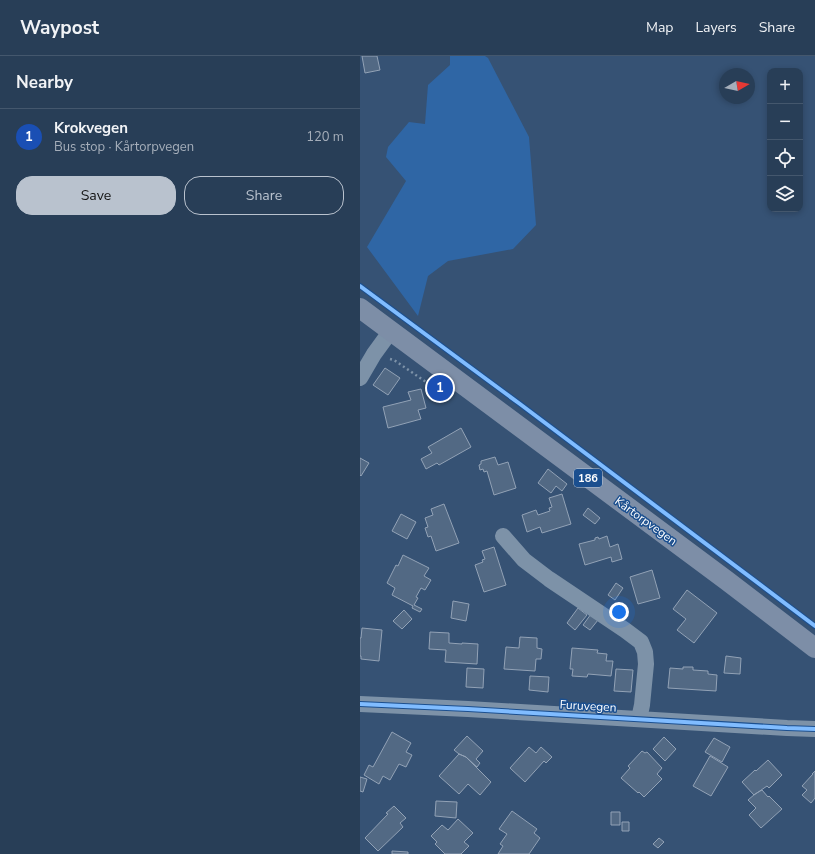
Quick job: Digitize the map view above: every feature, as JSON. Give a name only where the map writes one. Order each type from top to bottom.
[{"type":"main road","name":"Kårtorpvegen","points":[[360,308],[390,332],[714,571],[815,648]]},
{"type":"street","points":[[360,378],[374,354],[390,332]]},
{"type":"street","points":[[503,536],[524,560],[641,642],[645,652],[646,664],[642,705],[639,719]]},
{"type":"street","name":"Furuvegen","points":[[360,704],[815,729]]},
{"type":"path","points":[[385,358],[394,360],[443,394]]},
{"type":"shaded area","points":[[450,56],[485,56],[488,58],[529,137],[536,225],[513,249],[448,261],[428,276],[418,316],[367,247],[406,181],[386,157],[388,147],[409,122],[425,124],[428,85],[450,65]]},
{"type":"building","points":[[362,56],[377,56],[380,70],[365,73]]},
{"type":"building","points":[[385,368],[400,378],[388,395],[373,385]]},
{"type":"building","points":[[421,389],[426,408],[418,410],[421,419],[388,428],[383,407],[411,400],[408,392]]},
{"type":"building","points":[[461,428],[471,447],[439,465],[437,463],[426,469],[421,459],[432,453],[428,447]]},
{"type":"building","points":[[495,457],[498,465],[508,462],[516,488],[494,495],[487,471],[484,472],[483,469],[480,470],[479,465],[481,464],[481,461]]},
{"type":"building","points":[[360,458],[369,463],[361,476],[360,475]]},
{"type":"building","points":[[548,469],[567,484],[562,491],[556,486],[551,493],[538,483]]},
{"type":"building","points":[[562,494],[571,524],[542,533],[540,527],[527,532],[522,515],[536,510],[538,515],[550,511],[549,508],[552,507],[549,498]]},
{"type":"building","points":[[444,504],[459,543],[436,551],[431,536],[428,537],[425,528],[428,527],[425,518],[433,515],[431,509]]},
{"type":"building","points":[[588,508],[600,518],[595,524],[583,515]]},
{"type":"building","points":[[401,514],[416,522],[407,539],[392,531]]},
{"type":"building","points":[[607,536],[610,547],[618,544],[622,559],[612,562],[611,557],[585,565],[579,544],[595,540],[595,538],[598,537],[599,539]]},
{"type":"building","points":[[494,547],[506,585],[484,592],[475,565],[483,562],[482,560],[485,559],[482,551]]},
{"type":"building","points":[[403,555],[429,568],[424,576],[431,580],[425,590],[421,588],[414,605],[422,609],[420,612],[412,608],[413,606],[392,595],[395,588],[387,583]]},
{"type":"building","points":[[652,570],[660,598],[638,604],[630,577]]},
{"type":"building","points":[[616,583],[623,588],[615,600],[608,595]]},
{"type":"building","points":[[687,590],[717,613],[694,643],[677,630],[686,619],[673,609]]},
{"type":"building","points":[[453,601],[469,604],[466,621],[451,618]]},
{"type":"building","points":[[578,608],[587,615],[575,630],[567,623]]},
{"type":"building","points":[[404,610],[412,619],[402,629],[393,621]]},
{"type":"building","points":[[591,614],[598,620],[590,630],[583,625]]},
{"type":"building","points":[[362,628],[382,630],[379,661],[361,659],[360,638]]},
{"type":"building","points":[[430,632],[449,633],[449,643],[478,644],[477,664],[445,662],[446,650],[429,649]]},
{"type":"building","points":[[520,637],[537,638],[537,648],[542,649],[541,659],[536,659],[535,671],[504,669],[506,647],[519,648]]},
{"type":"building","points":[[572,648],[598,650],[597,653],[607,654],[606,661],[613,661],[611,676],[588,674],[587,677],[572,676],[573,669],[570,669]]},
{"type":"building","points":[[726,656],[741,658],[740,674],[724,673]]},
{"type":"building","points":[[683,667],[693,667],[693,670],[708,671],[708,674],[717,675],[716,691],[668,688],[670,668],[683,669]]},
{"type":"building","points":[[467,668],[484,669],[483,688],[466,687]]},
{"type":"building","points":[[616,669],[633,670],[631,692],[614,691]]},
{"type":"building","points":[[530,676],[549,677],[548,692],[529,690]]},
{"type":"building","points":[[392,732],[411,743],[406,752],[412,755],[406,767],[399,764],[390,780],[383,776],[379,784],[364,775],[369,765],[373,767]]},
{"type":"building","points":[[467,736],[483,751],[476,759],[480,763],[477,767],[466,757],[454,750]]},
{"type":"building","points":[[664,737],[676,749],[665,761],[653,749]]},
{"type":"building","points":[[714,738],[730,747],[722,762],[705,752]]},
{"type":"building","points":[[529,747],[536,753],[541,747],[552,757],[546,763],[544,761],[525,782],[510,768]]},
{"type":"building","points":[[642,751],[645,753],[647,752],[662,768],[657,774],[662,779],[644,797],[621,778],[630,768],[628,766]]},
{"type":"building","points":[[459,754],[466,757],[491,782],[480,795],[468,784],[459,794],[439,776]]},
{"type":"building","points":[[710,756],[728,767],[711,796],[693,786]]},
{"type":"building","points":[[768,760],[782,775],[769,788],[767,786],[754,795],[742,782]]},
{"type":"building","points":[[815,771],[815,798],[811,803],[802,795],[807,790],[802,786]]},
{"type":"building","points":[[360,777],[367,779],[363,792],[360,791]]},
{"type":"building","points":[[762,790],[782,809],[761,828],[749,815],[756,808],[748,800]]},
{"type":"building","points":[[436,801],[457,802],[456,818],[435,816]]},
{"type":"building","points":[[394,806],[406,818],[400,823],[403,827],[378,851],[365,838],[388,814],[386,813]]},
{"type":"building","points":[[512,811],[537,829],[534,833],[540,838],[529,854],[498,854],[503,846],[500,844],[507,834],[499,829]]},
{"type":"building","points":[[611,812],[620,812],[620,825],[611,825]]},
{"type":"building","points":[[458,819],[473,833],[464,842],[469,846],[461,854],[445,854],[435,844],[437,842],[431,836],[442,825],[448,830]]},
{"type":"building","points":[[622,822],[629,822],[629,831],[622,831]]},
{"type":"building","points":[[659,838],[664,842],[658,848],[653,844]]},
{"type":"building","points":[[392,851],[408,852],[408,854],[392,854]]},
{"type":"cycle path","points":[[360,286],[520,404],[815,626]]},
{"type":"cycle path","points":[[360,704],[815,729]]},
{"type":"place","name":"Krokvegen","points":[[440,388]]}]
